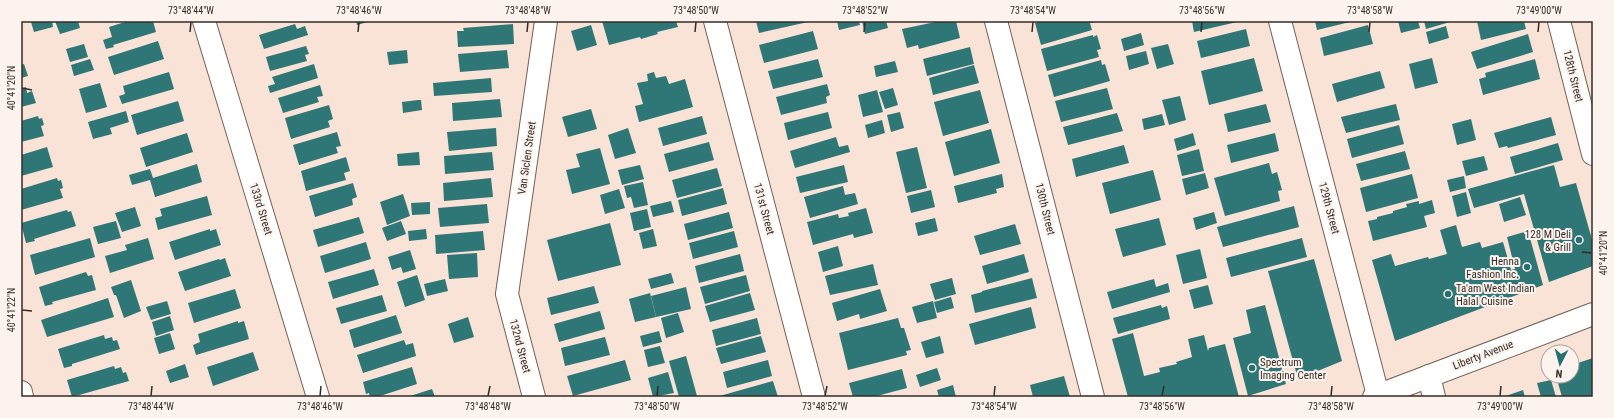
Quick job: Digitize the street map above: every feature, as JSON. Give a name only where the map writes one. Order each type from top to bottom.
[{"type":"street","name":"133rd Street","points":[[204,21],[318,397]]},
{"type":"street","name":"Van Siclen Street","points":[[507,294],[546,21]]},
{"type":"street","name":"131st Street","points":[[714,21],[814,397]]},
{"type":"street","name":"130th Street","points":[[996,21],[1093,397]]},
{"type":"street","name":"129th Street","points":[[1280,21],[1376,396]]},
{"type":"street","name":"128th Street","points":[[1558,21],[1593,154]]},
{"type":"street","name":"132nd Street","points":[[507,294],[534,397]]},
{"type":"street","name":"Liberty Avenue","points":[[1376,396],[1593,314]]},
{"type":"street","points":[[1429,376],[1434,397]]},
{"type":"street","points":[[21,392],[22,397]]},
{"type":"building","points":[[52,21],[53,27],[34,32],[31,22]]},
{"type":"building","points":[[55,21],[78,21],[80,28],[60,34]]},
{"type":"building","points":[[128,21],[153,21],[156,32],[113,45],[114,47],[106,49],[103,40],[112,37],[109,27]]},
{"type":"building","points":[[356,21],[371,21],[357,25]]},
{"type":"building","points":[[602,21],[676,21],[678,27],[657,32],[658,34],[641,39],[640,37],[609,45]]},
{"type":"building","points":[[756,21],[808,21],[808,22],[759,33]]},
{"type":"building","points":[[837,21],[859,21],[860,25],[839,30]]},
{"type":"building","points":[[862,21],[886,21],[888,28],[865,34]]},
{"type":"building","points":[[940,21],[956,21],[960,38],[919,49],[918,45],[907,48],[902,29]]},
{"type":"building","points":[[1042,21],[1096,22],[1090,23],[1092,30],[1041,45],[1035,23]]},
{"type":"building","points":[[1192,21],[1237,21],[1237,22],[1194,32]]},
{"type":"building","points":[[1315,21],[1350,21],[1350,22],[1317,30]]},
{"type":"building","points":[[1398,21],[1418,21],[1420,28],[1401,33]]},
{"type":"building","points":[[1424,21],[1449,21],[1450,22],[1426,29]]},
{"type":"building","points":[[1477,21],[1524,21],[1526,29],[1481,40]]},
{"type":"building","points":[[295,24],[297,29],[305,26],[308,35],[264,49],[259,35]]},
{"type":"building","points":[[513,24],[514,44],[458,47],[457,31],[464,31],[463,28]]},
{"type":"building","points":[[591,25],[597,45],[577,51],[571,31]]},
{"type":"building","points":[[1368,25],[1373,44],[1324,56],[1320,38]]},
{"type":"building","points":[[1446,26],[1449,38],[1429,44],[1426,32]]},
{"type":"building","points":[[1246,29],[1250,46],[1201,58],[1197,41]]},
{"type":"building","points":[[813,31],[818,49],[764,63],[759,45]]},
{"type":"building","points":[[1141,33],[1144,45],[1124,51],[1121,39]]},
{"type":"building","points":[[1528,34],[1533,52],[1477,69],[1471,52]]},
{"type":"building","points":[[1093,35],[1093,37],[1097,35],[1101,49],[1097,50],[1099,57],[1047,71],[1041,49]]},
{"type":"building","points":[[158,41],[164,59],[114,75],[108,57]]},
{"type":"building","points":[[84,44],[88,57],[70,62],[66,49]]},
{"type":"building","points":[[1168,44],[1174,64],[1157,69],[1151,48]]},
{"type":"building","points":[[306,46],[309,54],[305,55],[307,61],[270,71],[266,57]]},
{"type":"building","points":[[970,47],[974,64],[927,76],[923,59]]},
{"type":"building","points":[[407,50],[408,63],[389,65],[387,52]]},
{"type":"building","points":[[507,50],[509,68],[460,72],[458,54]]},
{"type":"building","points":[[1146,51],[1149,64],[1129,70],[1126,56]]},
{"type":"building","points":[[1254,58],[1263,91],[1209,105],[1201,71]]},
{"type":"building","points":[[1432,58],[1438,83],[1415,89],[1409,64]]},
{"type":"building","points":[[90,59],[94,70],[74,76],[71,65]]},
{"type":"building","points":[[818,59],[823,77],[773,89],[768,71]]},
{"type":"building","points":[[1535,59],[1540,79],[1483,95],[1479,79],[1486,77],[1485,73]]},
{"type":"building","points":[[1101,60],[1102,65],[1105,64],[1110,81],[1054,97],[1048,75]]},
{"type":"building","points":[[895,61],[898,72],[876,77],[874,66]]},
{"type":"building","points":[[24,64],[28,76],[21,78],[21,65]]},
{"type":"building","points":[[314,64],[318,78],[270,93],[268,86],[275,84],[272,77]]},
{"type":"building","points":[[974,65],[979,83],[933,95],[929,78]]},
{"type":"building","points":[[1380,71],[1385,88],[1337,102],[1332,84]]},
{"type":"building","points":[[169,72],[174,89],[122,104],[119,96],[125,94],[123,86]]},
{"type":"building","points":[[654,72],[656,78],[666,76],[669,84],[685,79],[693,107],[639,122],[635,106],[643,104],[637,83],[648,81],[647,74]]},
{"type":"building","points":[[491,78],[492,92],[434,96],[433,83]]},
{"type":"building","points":[[100,83],[107,107],[86,113],[79,89]]},
{"type":"building","points":[[827,84],[830,95],[826,97],[827,103],[781,115],[776,97]]},
{"type":"building","points":[[320,85],[323,96],[317,97],[319,102],[283,113],[278,98]]},
{"type":"building","points":[[26,87],[27,93],[32,91],[36,103],[21,107],[21,89]]},
{"type":"building","points":[[893,88],[898,105],[885,109],[879,92]]},
{"type":"building","points":[[1107,88],[1113,109],[1061,122],[1055,101]]},
{"type":"building","points":[[877,90],[883,112],[863,117],[858,95]]},
{"type":"building","points":[[980,90],[989,123],[943,136],[934,102]]},
{"type":"building","points":[[1180,96],[1186,120],[1169,125],[1162,100]]},
{"type":"building","points":[[500,99],[502,117],[453,121],[452,103]]},
{"type":"building","points":[[421,100],[422,110],[403,113],[402,102]]},
{"type":"building","points":[[178,101],[184,121],[137,135],[131,115]]},
{"type":"building","points":[[1266,104],[1271,122],[1228,132],[1224,114]]},
{"type":"building","points":[[1396,104],[1400,120],[1346,133],[1341,117]]},
{"type":"building","points":[[329,105],[333,119],[328,121],[330,127],[291,139],[285,118]]},
{"type":"building","points":[[591,109],[597,129],[568,137],[562,117]]},
{"type":"building","points":[[126,111],[129,122],[110,128],[112,134],[93,139],[88,122]]},
{"type":"building","points":[[828,112],[832,128],[788,140],[784,123]]},
{"type":"building","points":[[900,112],[904,128],[891,132],[887,115]]},
{"type":"building","points":[[1117,113],[1123,131],[1068,145],[1063,127]]},
{"type":"building","points":[[1162,114],[1165,125],[1144,130],[1142,119]]},
{"type":"building","points":[[38,116],[39,119],[42,118],[44,125],[41,126],[44,136],[21,142],[21,121]]},
{"type":"building","points":[[702,116],[707,134],[663,146],[658,128]]},
{"type":"building","points":[[1551,117],[1556,135],[1508,148],[1507,146],[1499,148],[1494,133]]},
{"type":"building","points":[[1471,119],[1476,140],[1457,145],[1452,124]]},
{"type":"building","points":[[882,120],[885,133],[868,138],[865,125]]},
{"type":"building","points":[[1399,125],[1404,144],[1352,158],[1347,139]]},
{"type":"building","points":[[496,128],[497,146],[449,151],[447,132]]},
{"type":"building","points":[[628,128],[636,153],[615,159],[608,135]]},
{"type":"building","points":[[991,129],[1000,163],[954,176],[945,142]]},
{"type":"building","points":[[337,132],[341,146],[336,147],[338,153],[299,165],[293,145]]},
{"type":"building","points":[[187,133],[193,152],[146,167],[140,148]]},
{"type":"building","points":[[1193,133],[1196,145],[1177,151],[1174,139]]},
{"type":"building","points":[[1275,133],[1279,151],[1231,163],[1227,145]]},
{"type":"building","points":[[836,137],[839,147],[848,145],[850,152],[795,168],[790,151]]},
{"type":"building","points":[[709,142],[714,160],[669,172],[664,154]]},
{"type":"building","points":[[1558,143],[1563,160],[1515,174],[1510,157]]},
{"type":"building","points":[[1124,145],[1129,163],[1076,177],[1072,159]]},
{"type":"building","points":[[47,147],[53,167],[21,176],[21,155]]},
{"type":"building","points":[[917,147],[927,188],[906,193],[896,152]]},
{"type":"building","points":[[600,148],[610,184],[572,194],[566,170],[580,167],[576,154]]},
{"type":"building","points":[[1199,149],[1204,171],[1182,176],[1177,155]]},
{"type":"building","points":[[1405,151],[1410,169],[1361,181],[1356,164]]},
{"type":"building","points":[[419,152],[420,165],[398,166],[397,154]]},
{"type":"building","points":[[492,152],[494,170],[445,174],[444,156]]},
{"type":"building","points":[[1484,156],[1488,170],[1466,176],[1462,161]]},
{"type":"building","points":[[346,157],[350,171],[344,173],[346,180],[306,191],[301,171]]},
{"type":"building","points":[[1269,163],[1272,174],[1277,172],[1282,190],[1278,191],[1280,201],[1225,216],[1214,178]]},
{"type":"building","points":[[197,164],[202,182],[155,197],[150,180],[132,185],[129,175],[150,169],[153,178]]},
{"type":"building","points":[[640,165],[644,179],[622,185],[618,170]]},
{"type":"building","points":[[844,165],[848,182],[800,193],[796,177]]},
{"type":"building","points":[[1554,165],[1560,187],[1576,183],[1593,243],[1593,266],[1549,282],[1524,194],[1474,208],[1468,189]]},
{"type":"building","points":[[717,168],[722,186],[677,198],[672,180]]},
{"type":"building","points":[[1153,170],[1161,200],[1110,214],[1102,183]]},
{"type":"building","points":[[1205,173],[1209,188],[1186,195],[1182,179]]},
{"type":"building","points":[[1002,174],[1004,187],[996,189],[997,193],[958,203],[954,186]]},
{"type":"building","points":[[1412,174],[1418,198],[1366,212],[1360,188]]},
{"type":"building","points":[[1464,176],[1466,188],[1450,192],[1447,180]]},
{"type":"building","points":[[57,178],[58,181],[61,180],[63,188],[60,189],[63,198],[21,210],[21,189]]},
{"type":"building","points":[[491,178],[493,197],[444,201],[443,183]]},
{"type":"building","points":[[643,182],[648,205],[634,208],[631,197],[627,198],[624,186]]},
{"type":"building","points":[[353,183],[357,197],[352,199],[353,205],[315,217],[309,196]]},
{"type":"building","points":[[843,186],[845,195],[855,193],[858,204],[810,218],[804,197]]},
{"type":"building","points":[[723,188],[727,204],[682,216],[678,200]]},
{"type":"building","points":[[619,189],[625,208],[605,214],[600,195]]},
{"type":"building","points":[[931,190],[935,207],[911,213],[907,196]]},
{"type":"building","points":[[1466,192],[1471,213],[1457,217],[1452,196]]},
{"type":"building","points":[[403,194],[410,216],[387,225],[380,202]]},
{"type":"building","points":[[207,196],[212,215],[158,230],[155,218],[162,216],[160,209]]},
{"type":"building","points":[[1520,197],[1526,215],[1504,222],[1499,204]]},
{"type":"building","points":[[1432,200],[1435,213],[1424,216],[1427,227],[1373,241],[1368,221],[1407,207],[1406,204],[1419,201],[1419,204]]},
{"type":"building","points":[[671,201],[674,212],[653,217],[650,206]]},
{"type":"building","points":[[430,202],[430,214],[412,215],[411,203]]},
{"type":"building","points":[[487,204],[489,223],[440,227],[438,208]]},
{"type":"building","points":[[1294,206],[1299,227],[1223,247],[1217,227]]},
{"type":"building","points":[[135,207],[141,226],[122,232],[115,213]]},
{"type":"building","points":[[866,208],[873,233],[854,238],[853,234],[813,245],[807,222],[838,214],[839,218],[849,216],[848,213]]},
{"type":"building","points":[[647,209],[651,227],[634,231],[630,213]]},
{"type":"building","points":[[67,210],[68,212],[71,211],[76,226],[34,239],[35,241],[26,243],[21,223]]},
{"type":"building","points":[[729,212],[733,228],[688,240],[684,224]]},
{"type":"building","points":[[1214,212],[1217,223],[1196,230],[1193,218]]},
{"type":"building","points":[[359,217],[364,233],[318,247],[313,230]]},
{"type":"building","points":[[935,218],[938,231],[918,236],[915,223]]},
{"type":"building","points":[[1159,218],[1166,245],[1123,257],[1115,229]]},
{"type":"building","points":[[116,221],[121,238],[98,244],[93,227]]},
{"type":"building","points":[[401,221],[406,234],[387,241],[382,228]]},
{"type":"building","points":[[610,223],[621,265],[558,281],[547,240]]},
{"type":"building","points":[[1015,224],[1021,244],[980,255],[974,236]]},
{"type":"building","points":[[1456,225],[1462,247],[1480,242],[1482,248],[1503,242],[1511,270],[1515,269],[1507,237],[1528,231],[1543,285],[1395,341],[1372,260],[1391,254],[1395,266],[1428,257],[1429,259],[1447,254],[1440,230]]},
{"type":"building","points":[[210,229],[210,231],[216,229],[221,245],[175,260],[169,242]]},
{"type":"building","points":[[426,229],[427,239],[409,241],[408,231]]},
{"type":"building","points":[[653,229],[657,246],[643,249],[639,233]]},
{"type":"building","points":[[483,231],[485,250],[436,254],[435,235]]},
{"type":"building","points":[[734,231],[738,247],[693,259],[689,243]]},
{"type":"building","points":[[90,238],[95,257],[35,275],[30,255]]},
{"type":"building","points":[[148,238],[154,259],[110,273],[105,256],[127,250],[125,245]]},
{"type":"building","points":[[1302,238],[1307,257],[1231,277],[1226,258]]},
{"type":"building","points":[[366,242],[371,259],[325,273],[320,256]]},
{"type":"building","points":[[838,246],[843,266],[823,272],[818,252]]},
{"type":"building","points":[[1200,249],[1207,278],[1183,284],[1176,255]]},
{"type":"building","points":[[410,250],[416,269],[403,273],[401,267],[392,270],[388,257]]},
{"type":"building","points":[[477,253],[478,277],[449,279],[447,255]]},
{"type":"building","points":[[740,254],[744,271],[699,283],[695,266]]},
{"type":"building","points":[[1024,254],[1029,272],[987,284],[982,266]]},
{"type":"building","points":[[225,258],[231,276],[185,291],[178,272]]},
{"type":"building","points":[[1314,259],[1342,361],[1298,379],[1268,271]]},
{"type":"building","points":[[873,264],[878,285],[830,295],[825,276]]},
{"type":"building","points":[[374,269],[379,285],[333,299],[328,282]]},
{"type":"building","points":[[86,272],[88,276],[92,275],[96,290],[52,302],[53,304],[45,306],[39,287]]},
{"type":"building","points":[[671,273],[674,283],[651,289],[648,279]]},
{"type":"building","points":[[417,275],[425,300],[405,307],[397,282]]},
{"type":"building","points":[[746,275],[750,291],[705,304],[700,287]]},
{"type":"building","points":[[952,278],[956,294],[935,300],[930,284]]},
{"type":"building","points":[[1032,278],[1037,298],[975,313],[971,295]]},
{"type":"building","points":[[445,279],[448,291],[427,296],[424,284]]},
{"type":"building","points":[[1154,279],[1156,287],[1168,283],[1170,292],[1112,309],[1107,292]]},
{"type":"building","points":[[131,280],[141,311],[124,318],[116,295],[114,295],[111,287]]},
{"type":"building","points":[[1208,285],[1213,304],[1194,309],[1189,290]]},
{"type":"building","points":[[594,286],[599,303],[551,315],[547,298]]},
{"type":"building","points":[[686,287],[691,309],[656,317],[651,296]]},
{"type":"building","points":[[235,289],[241,308],[194,323],[188,303]]},
{"type":"building","points":[[880,289],[887,311],[860,319],[859,314],[837,321],[832,303]]},
{"type":"building","points":[[650,293],[656,317],[635,322],[629,299]]},
{"type":"building","points":[[750,293],[755,310],[710,322],[705,306]]},
{"type":"building","points":[[382,295],[387,311],[341,324],[336,308]]},
{"type":"building","points":[[951,297],[954,308],[937,313],[934,302]]},
{"type":"building","points":[[108,298],[114,317],[47,337],[41,320]]},
{"type":"building","points":[[167,301],[171,314],[151,320],[146,307]]},
{"type":"building","points":[[933,301],[937,318],[917,323],[912,307]]},
{"type":"building","points":[[1161,305],[1162,308],[1167,306],[1170,319],[1118,334],[1113,318]]},
{"type":"building","points":[[1265,305],[1286,384],[1248,396],[1233,338],[1251,333],[1246,310]]},
{"type":"building","points":[[1031,307],[1036,328],[975,345],[969,324]]},
{"type":"building","points":[[600,311],[605,329],[559,342],[554,324]]},
{"type":"building","points":[[678,313],[684,332],[666,338],[661,318]]},
{"type":"building","points":[[396,315],[402,333],[354,348],[349,330]]},
{"type":"building","points":[[170,316],[174,330],[156,336],[152,322]]},
{"type":"building","points":[[468,317],[474,337],[454,343],[448,324]]},
{"type":"building","points":[[757,318],[761,334],[716,346],[712,330]]},
{"type":"building","points":[[898,318],[901,328],[904,328],[911,350],[906,351],[907,355],[848,370],[839,333]]},
{"type":"building","points":[[238,321],[238,323],[244,321],[249,339],[196,355],[193,345],[200,342],[198,334]]},
{"type":"building","points":[[659,331],[662,342],[643,347],[640,336]]},
{"type":"building","points":[[170,333],[175,349],[159,354],[154,338]]},
{"type":"building","points":[[1133,333],[1144,376],[1160,372],[1159,368],[1177,364],[1176,362],[1192,357],[1188,339],[1204,335],[1208,351],[1209,348],[1225,344],[1239,397],[1128,397],[1112,339]]},
{"type":"building","points":[[104,335],[105,339],[112,337],[113,341],[117,340],[120,349],[72,364],[72,366],[64,368],[58,349]]},
{"type":"building","points":[[761,336],[766,352],[721,364],[716,348]]},
{"type":"building","points":[[940,336],[944,353],[926,358],[921,342]]},
{"type":"building","points":[[605,337],[610,355],[565,366],[561,348]]},
{"type":"building","points":[[404,340],[406,345],[413,343],[416,356],[363,373],[357,355]]},
{"type":"building","points":[[660,346],[665,363],[648,367],[644,350]]},
{"type":"building","points":[[253,352],[259,370],[213,386],[207,367]]},
{"type":"building","points":[[686,356],[697,396],[695,397],[679,397],[669,361]]},
{"type":"building","points":[[1593,358],[1593,397],[1562,397],[1558,384],[1580,384],[1580,362]]},
{"type":"building","points":[[625,360],[631,380],[573,396],[567,376]]},
{"type":"building","points":[[768,360],[772,376],[727,388],[723,372]]},
{"type":"building","points":[[185,364],[189,377],[170,383],[166,371]]},
{"type":"building","points":[[114,366],[115,369],[121,367],[123,373],[126,372],[129,381],[72,397],[67,380]]},
{"type":"building","points":[[412,367],[417,384],[377,397],[370,397],[369,393],[366,394],[363,382]]},
{"type":"building","points":[[937,368],[941,380],[920,387],[916,375]]},
{"type":"building","points":[[902,369],[907,388],[873,397],[853,397],[849,383]]},
{"type":"building","points":[[668,372],[674,393],[653,397],[648,378]]},
{"type":"building","points":[[1064,376],[1070,397],[1033,397],[1030,385]]},
{"type":"building","points":[[773,381],[778,397],[716,397]]},
{"type":"building","points":[[1537,383],[1552,384],[1556,397],[1541,397]]},
{"type":"building","points":[[953,385],[956,397],[939,397],[937,390]]},
{"type":"building","points":[[432,389],[435,397],[407,397]]},
{"type":"building","points":[[1523,390],[1525,397],[1503,397]]},
{"type":"place","name":"128 M Deli & Grill","points":[[1579,240]]},
{"type":"place","name":"Henna Fashion Inc.","points":[[1527,267]]},
{"type":"place","name":"Ta'am West Indian Halal Cuisine","points":[[1448,294]]},
{"type":"place","name":"Spectrum Imaging Center","points":[[1252,368]]}]
